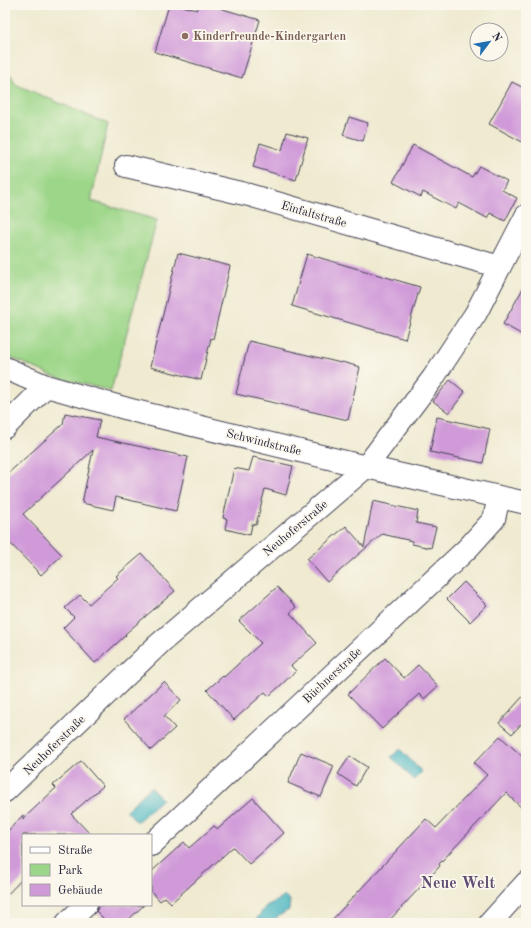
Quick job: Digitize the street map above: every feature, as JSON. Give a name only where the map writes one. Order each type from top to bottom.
[{"type":"street","name":"Einfaltstraße","points":[[126,166],[249,195],[500,267]]},
{"type":"street","name":"Neuhoferstraße","points":[[5,791],[159,644],[366,467],[433,378],[476,313],[526,216]]},
{"type":"street","name":"Schwindstraße","points":[[5,368],[46,386],[135,411],[366,467],[526,503]]},
{"type":"street","points":[[5,427],[46,386]]},
{"type":"street","name":"Büchnerstraße","points":[[152,844],[468,548],[494,519],[499,497]]},
{"type":"street","points":[[490,923],[526,883]]},
{"type":"street","points":[[67,923],[85,906]]},
{"type":"green space","points":[[11,75],[15,84],[108,124],[91,201],[157,220],[111,391],[53,376],[5,355],[5,79]]},
{"type":"water","points":[[400,749],[422,772],[414,780],[391,757]]},
{"type":"water","points":[[151,787],[162,799],[137,822],[126,810]]},
{"type":"water","points":[[285,896],[290,900],[289,910],[277,917],[272,923],[258,923],[257,918],[266,906]]},
{"type":"building","points":[[169,5],[179,5],[197,10],[199,5],[209,5],[260,20],[242,78],[155,52]]},
{"type":"building","points":[[512,82],[526,89],[526,144],[489,124]]},
{"type":"building","points":[[349,117],[368,123],[363,141],[343,135]]},
{"type":"building","points":[[287,132],[308,138],[296,180],[253,167],[260,143],[282,150]]},
{"type":"building","points":[[413,145],[472,177],[479,166],[507,181],[502,190],[517,198],[505,221],[490,213],[487,218],[459,203],[456,209],[423,192],[421,197],[393,182]]},
{"type":"building","points":[[178,253],[230,266],[213,339],[211,338],[201,380],[150,367]]},
{"type":"building","points":[[307,254],[420,287],[405,339],[292,306]]},
{"type":"building","points":[[526,283],[526,337],[503,324]]},
{"type":"building","points":[[249,341],[360,367],[348,420],[236,394]]},
{"type":"building","points":[[450,380],[465,392],[449,413],[433,401]]},
{"type":"building","points":[[65,413],[100,420],[96,437],[188,457],[176,511],[116,497],[113,510],[82,503],[93,450],[23,514],[62,555],[41,575],[5,538],[5,476],[63,424]]},
{"type":"building","points":[[437,417],[490,429],[483,463],[430,452]]},
{"type":"building","points":[[253,457],[293,466],[286,495],[265,489],[256,525],[252,524],[250,535],[225,529],[227,519],[223,518],[234,468],[249,471]]},
{"type":"building","points":[[373,501],[418,511],[416,523],[436,527],[431,548],[412,544],[412,541],[382,534],[327,582],[307,559],[346,526],[364,547]]},
{"type":"building","points":[[142,554],[175,591],[125,634],[126,635],[95,663],[63,628],[74,617],[65,608],[80,595],[89,604],[118,578],[116,576]]},
{"type":"building","points":[[464,582],[487,605],[470,622],[447,599]]},
{"type":"building","points":[[277,587],[296,607],[290,613],[317,643],[291,666],[296,671],[269,696],[265,692],[234,720],[207,690],[223,676],[224,677],[261,643],[239,621]]},
{"type":"building","points":[[385,658],[404,678],[418,665],[438,686],[424,699],[419,694],[382,729],[348,694]]},
{"type":"building","points":[[164,682],[181,700],[164,716],[175,728],[151,750],[124,719]]},
{"type":"building","points":[[526,693],[526,719],[512,734],[499,723]]},
{"type":"building","points":[[500,736],[526,760],[526,812],[506,793],[439,864],[440,866],[387,923],[329,923],[426,819],[436,828],[487,775],[474,763]]},
{"type":"building","points":[[301,752],[334,766],[321,797],[288,783]]},
{"type":"building","points":[[350,756],[367,767],[356,786],[338,774]]},
{"type":"building","points":[[81,761],[103,786],[71,814],[90,834],[22,834],[22,879],[5,897],[5,834],[23,815],[23,819],[56,788],[53,785]]},
{"type":"building","points":[[253,798],[284,833],[249,864],[233,847],[171,903],[165,897],[160,901],[152,892],[152,871],[184,842],[189,848],[214,826],[218,829]]},
{"type":"building","points":[[98,906],[143,906],[125,923],[108,923],[96,911]]},
{"type":"place","name":"Kinderfreunde-Kindergarten","points":[[185,36]]},
{"type":"district","name":"Neue Welt","points":[[458,882]]}]
